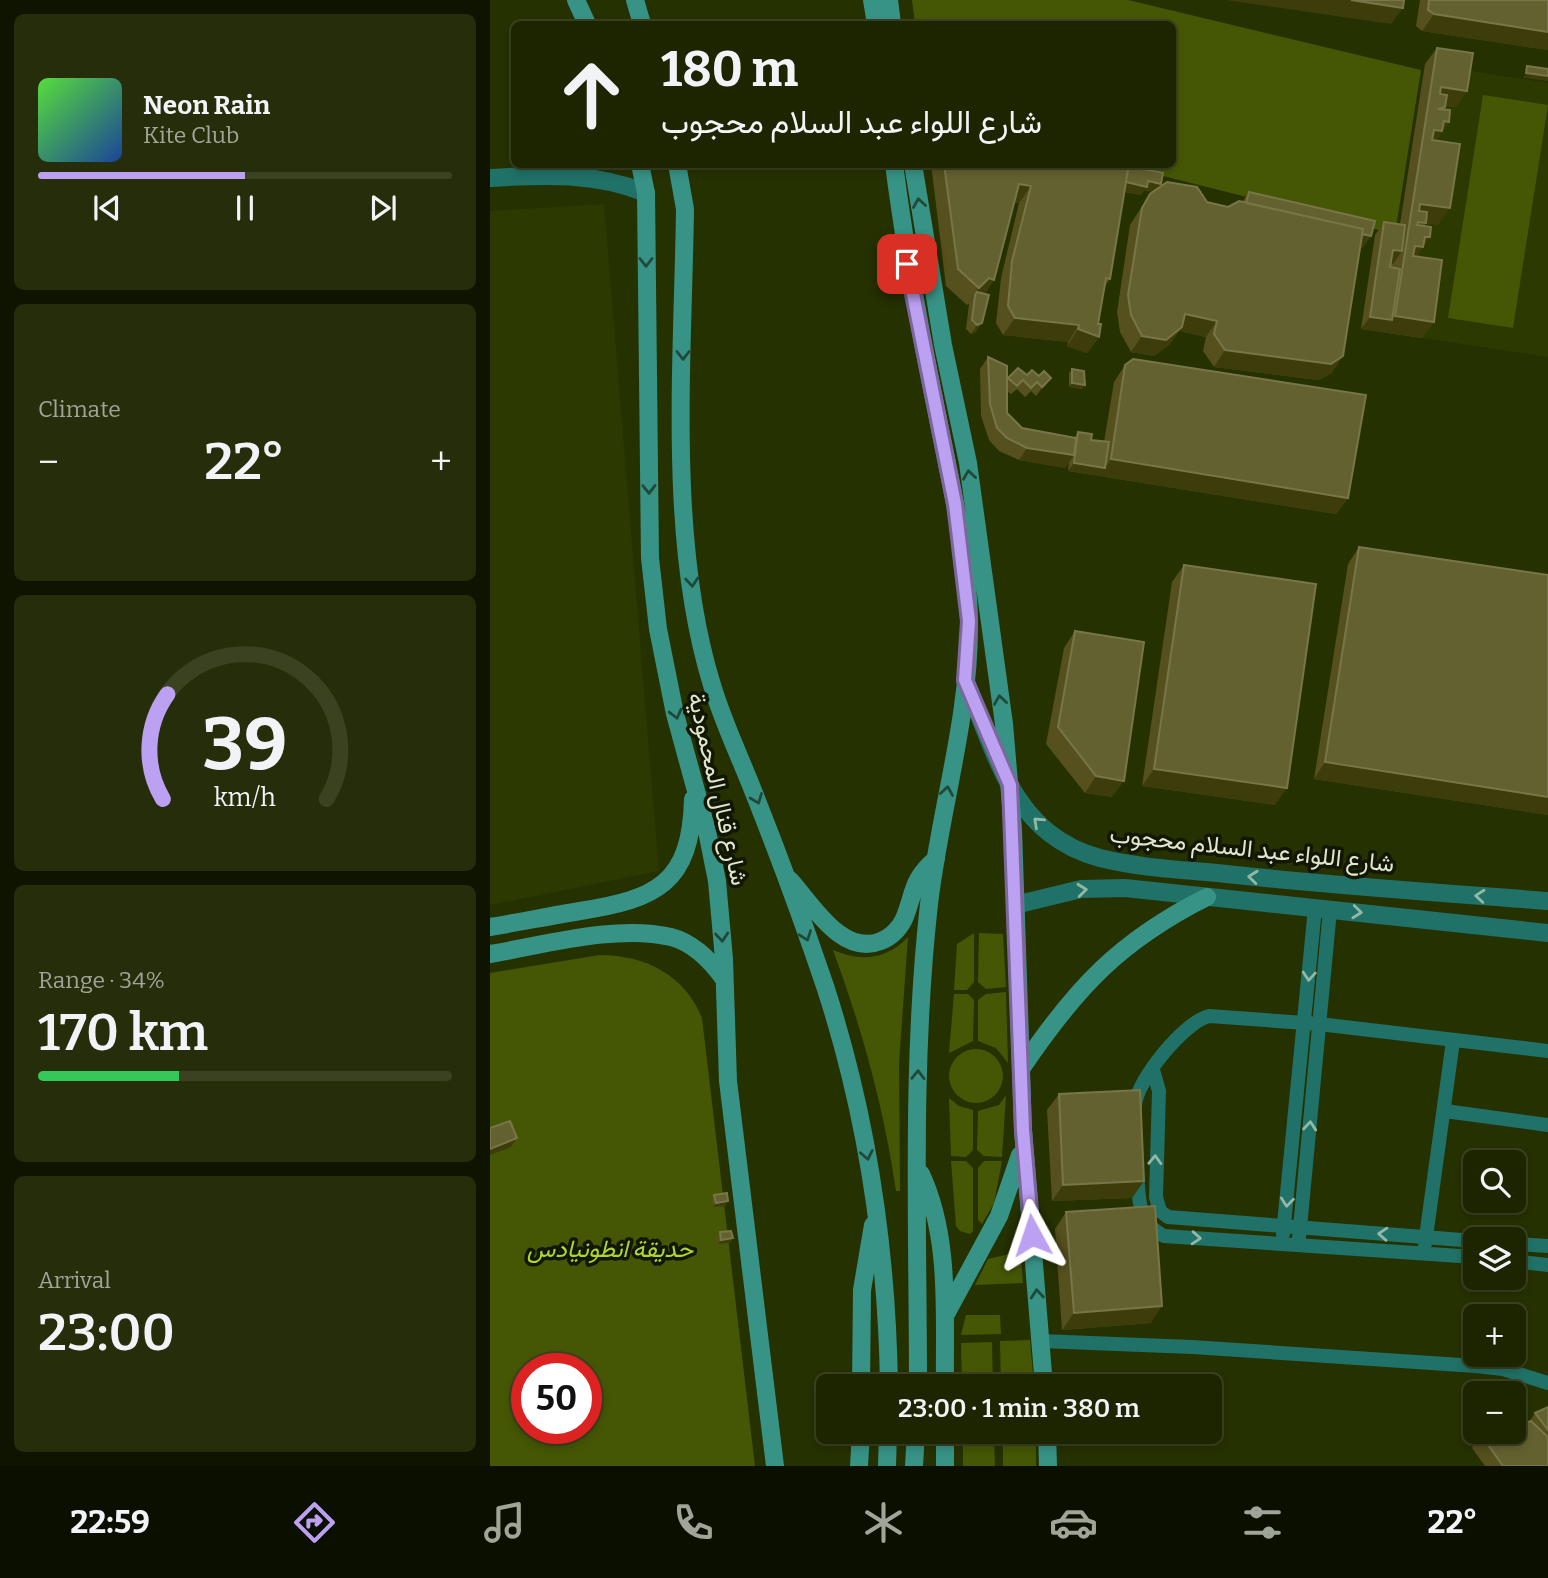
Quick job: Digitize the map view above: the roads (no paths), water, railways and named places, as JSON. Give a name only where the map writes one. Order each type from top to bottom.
[{"type":"main road","points":[[576,0],[586,21]]},
{"type":"main road","points":[[635,0],[641,21]]},
{"type":"main road","points":[[872,0],[876,21]]},
{"type":"main road","points":[[889,0],[892,21]]},
{"type":"main road","name":"شارع قنال المحمودية","points":[[641,168],[646,194],[650,558],[661,641],[675,713],[694,778],[717,881],[728,1081],[775,1466]]},
{"type":"main road","name":"شارع قنال المحمودية","points":[[678,168],[685,209],[683,481],[694,606],[712,685],[783,872],[841,1041],[858,1108],[877,1208]]},
{"type":"main road","points":[[895,168],[907,264],[955,504],[969,621],[965,680],[936,859],[920,1016],[918,1374]]},
{"type":"main road","points":[[914,168],[943,345],[968,463],[1010,785],[1023,1130],[1043,1374]]},
{"type":"main road","points":[[490,926],[602,908],[650,894],[668,880],[690,839],[694,778]]},
{"type":"main road","points":[[783,872],[842,937],[868,944],[885,939],[899,928],[917,878],[936,859]]},
{"type":"main road","points":[[1021,1069],[1070,1001],[1100,968],[1135,939],[1207,897]]},
{"type":"main road","points":[[490,954],[613,934],[653,934],[673,937],[694,948],[711,962],[724,979]]},
{"type":"main road","points":[[943,1319],[1008,1196],[1023,1130]]},
{"type":"main road","points":[[918,1168],[932,1202],[941,1239],[945,1374]]},
{"type":"main road","points":[[861,1374],[862,1290],[877,1208]]},
{"type":"main road","points":[[877,1208],[888,1374]]},
{"type":"main road","points":[[859,1466],[860,1444]]},
{"type":"main road","points":[[887,1466],[888,1444]]},
{"type":"main road","points":[[914,1466],[915,1444]]},
{"type":"main road","points":[[945,1444],[945,1466]]},
{"type":"main road","points":[[1047,1444],[1048,1466]]},
{"type":"street","points":[[490,178],[576,176],[613,181],[646,194]]},
{"type":"street","name":"شارع اللواء عبد السلام محجوب","points":[[965,680],[1010,785],[1025,810],[1048,832],[1072,848],[1128,864],[1548,901]]},
{"type":"street","points":[[1015,905],[1058,893],[1103,888],[1548,933]]},
{"type":"street","points":[[1299,1236],[1322,909]]},
{"type":"street","points":[[1135,1117],[1136,1095],[1183,1032],[1200,1018],[1312,1023],[1548,1051]]},
{"type":"street","points":[[1282,1243],[1312,1023]]},
{"type":"street","points":[[1423,1252],[1453,1041]]},
{"type":"street","points":[[1153,1070],[1159,1091],[1155,1168],[1157,1204],[1168,1217],[1284,1227],[1299,1236],[1463,1256]]},
{"type":"street","points":[[1445,1111],[1548,1125]]},
{"type":"street","points":[[1136,1162],[1143,1218],[1153,1230],[1164,1236],[1282,1243],[1299,1236],[1426,1237],[1463,1240]]},
{"type":"street","points":[[1164,1236],[1168,1217]]},
{"type":"street","points":[[1526,1245],[1548,1246]]},
{"type":"street","points":[[1526,1262],[1548,1265]]},
{"type":"street","points":[[1041,1341],[1192,1347],[1476,1366],[1503,1369],[1548,1383]]},
{"type":"park label","name":"حديقة انطونيادس","points":[[610,1249]]}]
